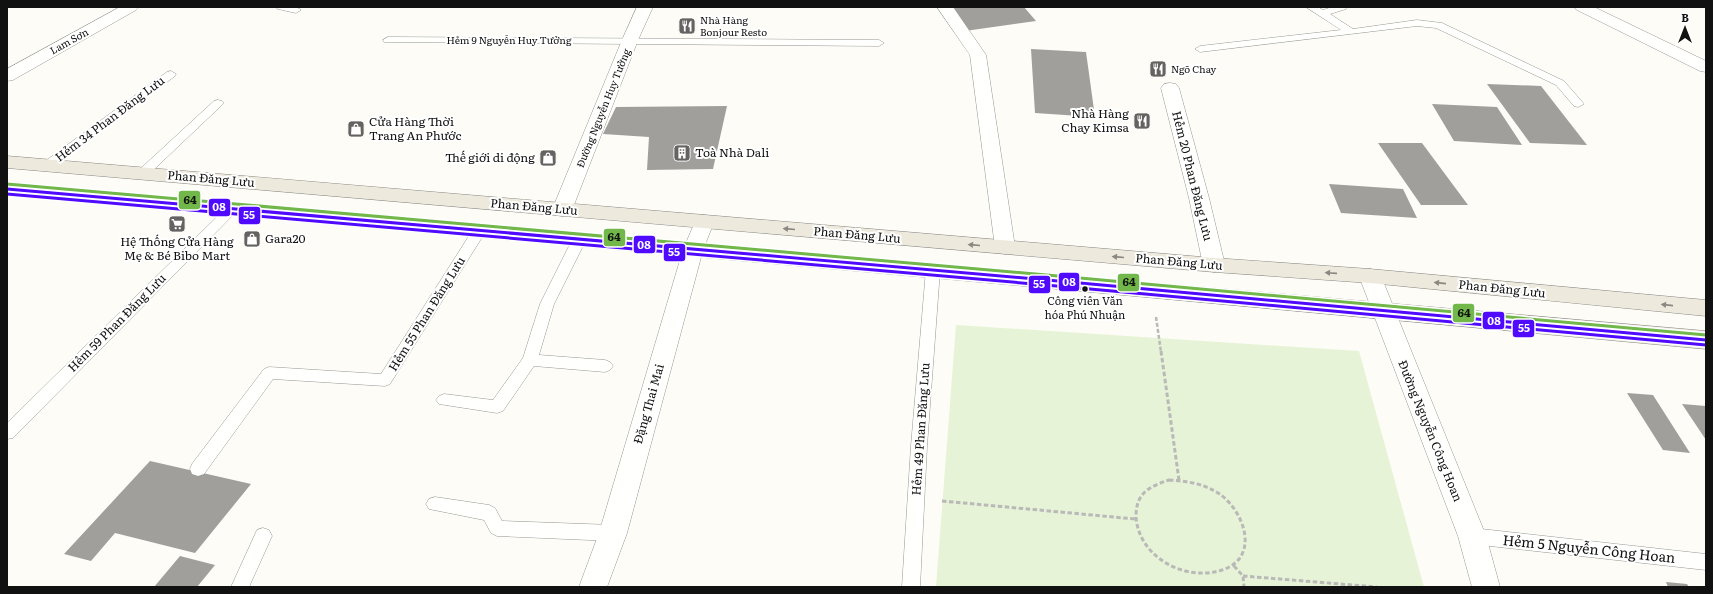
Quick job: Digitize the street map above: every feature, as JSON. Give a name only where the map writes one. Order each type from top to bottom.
[{"type":"main road","name":"Phan Đăng Lưu","points":[[7,162],[1214,265],[1370,276],[1706,308]]},
{"type":"main road","points":[[9,191],[933,270],[1706,340]]},
{"type":"street","name":"Lam Sơn","points":[[7,76],[131,7]]},
{"type":"street","name":"Đường Nguyễn Huy Tưởng","points":[[562,210],[644,7]]},
{"type":"street","points":[[945,7],[978,55],[1005,247]]},
{"type":"street","points":[[1582,7],[1706,67]]},
{"type":"street","name":"Hẻm 20 Phan Đăng Lưu","points":[[1170,88],[1199,198],[1214,265]]},
{"type":"street","name":"Đặng Thai Mai","points":[[593,587],[613,533],[693,250],[704,222]]},
{"type":"street","name":"Đường Nguyễn Công Hoan","points":[[1370,276],[1382,310],[1472,536],[1486,587]]},
{"type":"lane","points":[[281,7],[296,10]]},
{"type":"lane","points":[[1311,7],[1350,32]]},
{"type":"lane","points":[[1322,13],[1343,7]]},
{"type":"lane","points":[[1200,49],[1417,23],[1438,25],[1560,83],[1578,104]]},
{"type":"lane","name":"Hẻm 9 Nguyễn Huy Tưởng","points":[[388,40],[630,40],[879,43]]},
{"type":"lane","name":"Hẻm 34 Phan Đăng Lưu","points":[[48,165],[171,74]]},
{"type":"lane","points":[[143,173],[218,103]]},
{"type":"lane","name":"Hẻm 59 Phan Đăng Lưu","points":[[7,433],[13,419],[232,209]]},
{"type":"lane","name":"Hẻm 55 Phan Đăng Lưu","points":[[198,469],[269,373],[385,380],[479,231]]},
{"type":"lane","points":[[444,400],[497,407],[530,360],[547,304],[579,240]]},
{"type":"lane","name":"Hẻm 49 Phan Đăng Lưu","points":[[911,587],[918,446],[933,270]]},
{"type":"lane","points":[[530,360],[604,366]]},
{"type":"lane","points":[[434,504],[489,513],[497,528],[613,533]]},
{"type":"lane","points":[[240,587],[263,536]]},
{"type":"lane","name":"Hẻm 5 Nguyễn Công Hoan","points":[[1472,536],[1706,562]]},
{"type":"path","points":[[1159,338],[1179,480]]},
{"type":"path","points":[[1169,480],[1179,480],[1186,480],[1204,486],[1221,495],[1234,508],[1244,523],[1247,539],[1243,554],[1234,566],[1218,573],[1200,575],[1181,571],[1163,562],[1149,549],[1139,535],[1135,519],[1136,505],[1143,493],[1155,485],[1169,480]]},
{"type":"path","points":[[916,497],[941,501],[1135,519]]},
{"type":"path","points":[[1234,566],[1243,576],[1244,587]]},
{"type":"path","points":[[1243,576],[1377,587]]},
{"type":"green space","name":"Công viên Văn hóa Phú Nhuận","points":[[956,325],[1359,351],[1424,587],[936,587]]},
{"type":"building","points":[[949,7],[1024,7],[1036,21],[965,31]]},
{"type":"building","points":[[1031,49],[1086,52],[1095,117],[1035,113]]},
{"type":"building","points":[[1487,84],[1541,86],[1587,145],[1530,143]]},
{"type":"building","points":[[1432,104],[1497,107],[1522,145],[1454,141]]},
{"type":"building","name":"Toà Nhà Dali","points":[[727,106],[713,169],[647,170],[649,137],[603,134],[616,107]]},
{"type":"building","points":[[1378,143],[1422,143],[1468,205],[1421,205]]},
{"type":"building","points":[[1329,184],[1403,189],[1417,218],[1341,213]]},
{"type":"building","points":[[1627,393],[1653,395],[1690,453],[1663,450]]},
{"type":"building","points":[[1682,404],[1706,406],[1706,440]]},
{"type":"building","points":[[150,461],[251,484],[195,553],[115,533],[91,561],[64,554]]},
{"type":"building","points":[[180,556],[215,565],[197,587],[154,587]]},
{"type":"building","points":[[1666,582],[1687,584],[1689,587],[1668,587]]},
{"type":"transit line","name":"64","points":[[7,184],[1069,277],[1706,335]]},
{"type":"transit line","name":"08","points":[[7,189],[1069,282],[1706,340]]},
{"type":"transit line","name":"55","points":[[7,194],[1068,287],[1706,345]]},
{"type":"place","name":"Nhà Hàng Bonjour Resto","points":[[687,26]]},
{"type":"place","name":"Ngõ Chay","points":[[1158,69]]},
{"type":"place","name":"Nhà Hàng Chay Kimsa","points":[[1142,121]]},
{"type":"place","name":"Cửa Hàng Thời Trang An Phước","points":[[356,129]]},
{"type":"place","name":"Toà Nhà Dali","points":[[682,153]]},
{"type":"place","name":"Thế giới di động","points":[[548,158]]},
{"type":"place","name":"Hệ Thống Cửa Hàng Mẹ & Bé Bibo Mart","points":[[177,224]]},
{"type":"place","name":"Gara20","points":[[252,239]]},
{"type":"place","name":"Công viên Văn hóa Phú Nhuận","points":[[1085,289]]}]
